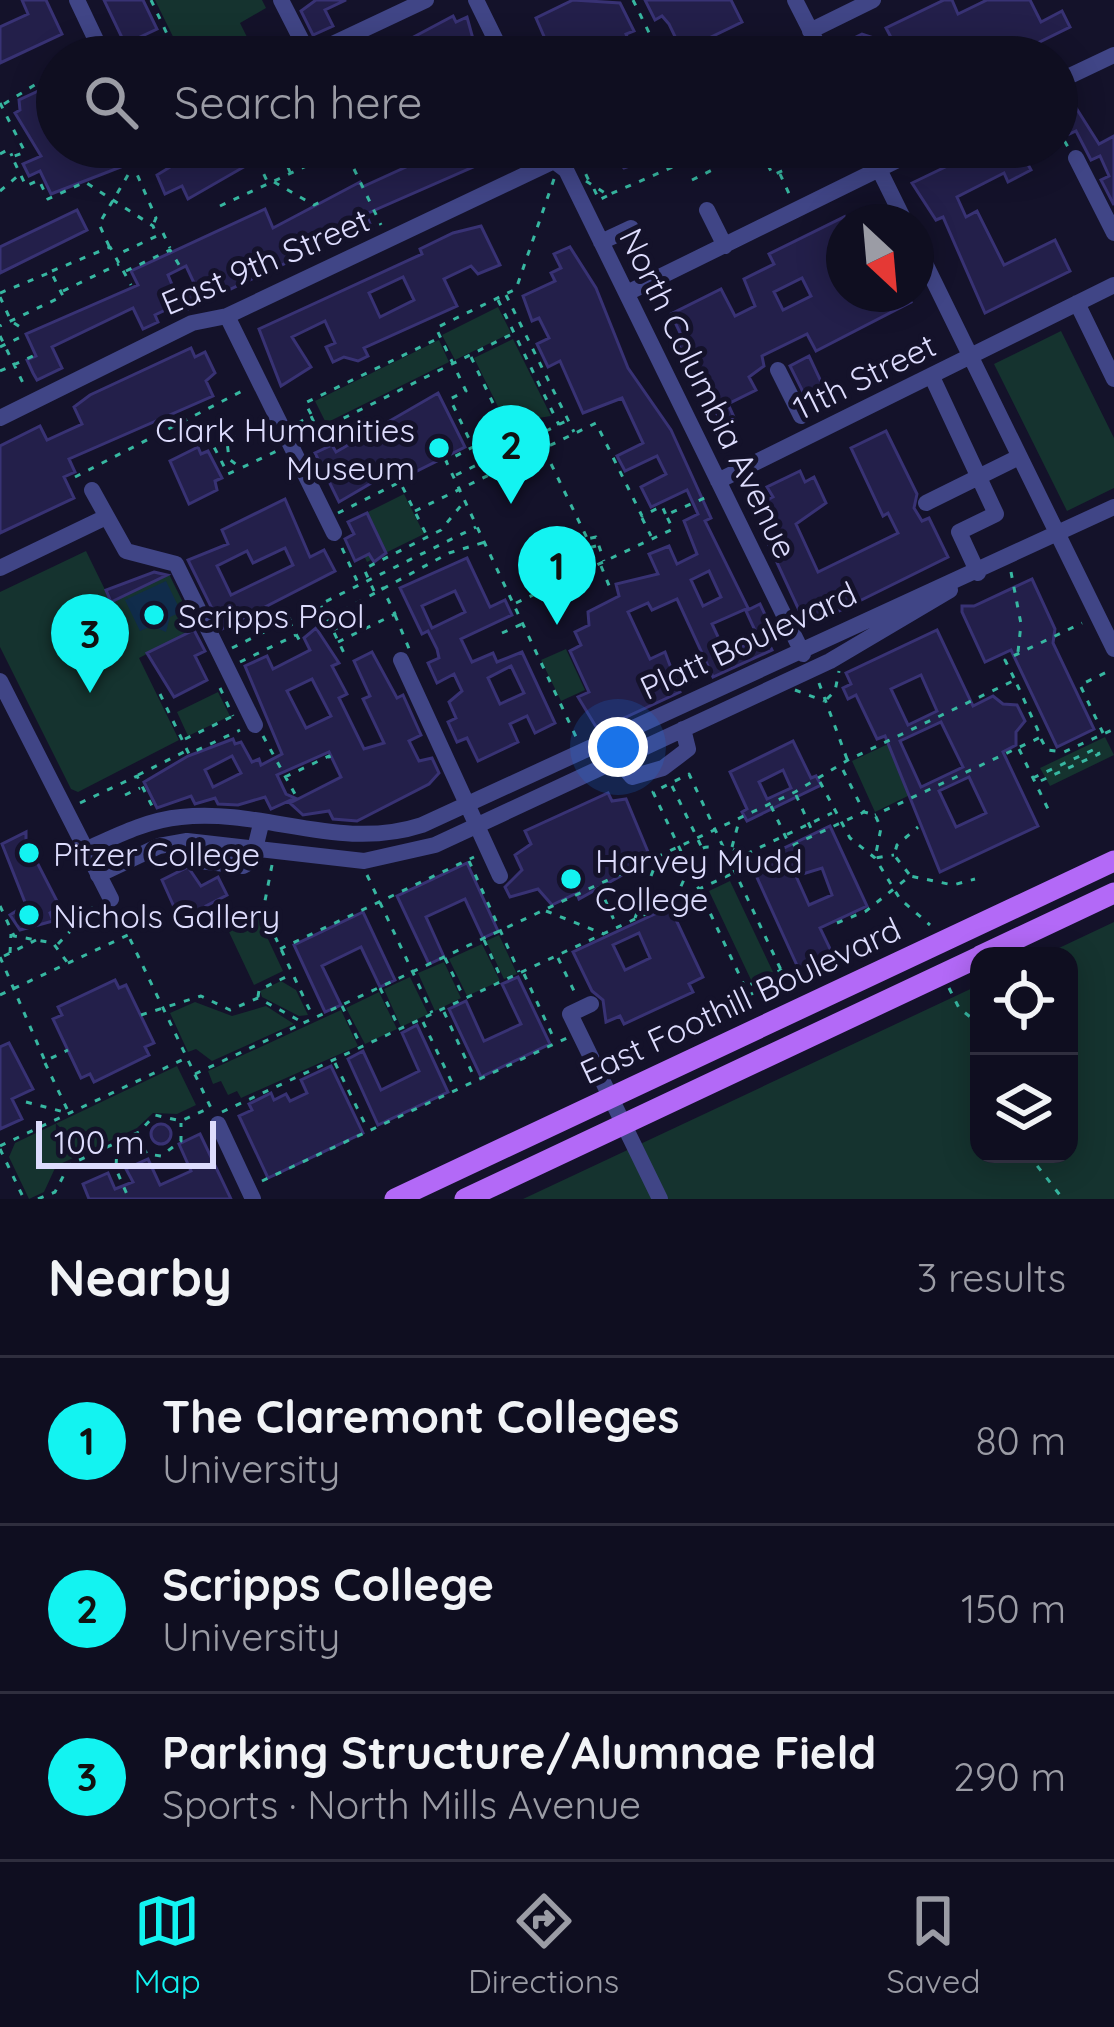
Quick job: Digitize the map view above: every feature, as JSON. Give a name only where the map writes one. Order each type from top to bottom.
[{"type":"main road","name":"East Foothill Boulevard","points":[[395,1199],[1114,861]]},
{"type":"main road","name":"East Foothill Boulevard","points":[[999,947],[1114,893]]},
{"type":"main road","name":"East Foothill Boulevard","points":[[465,1199],[970,961]]},
{"type":"street","points":[[77,0],[94,36]]},
{"type":"street","points":[[281,0],[297,36]]},
{"type":"street","points":[[349,36],[426,0]]},
{"type":"street","points":[[476,0],[494,36]]},
{"type":"street","points":[[795,0],[814,36]]},
{"type":"street","points":[[812,33],[874,0]]},
{"type":"street","points":[[1078,72],[1114,55]]},
{"type":"street","points":[[1078,162],[1114,233]]},
{"type":"street","name":"East 9th Street","points":[[0,418],[192,323],[227,316],[540,168]]},
{"type":"street","name":"North Columbia Avenue","points":[[563,168],[627,293],[716,487],[812,670]]},
{"type":"street","points":[[627,293],[879,169],[896,204]]},
{"type":"street","points":[[707,210],[725,246]]},
{"type":"street","points":[[601,242],[631,228]]},
{"type":"street","points":[[934,282],[1114,650]]},
{"type":"street","name":"11th Street","points":[[716,487],[1114,285]]},
{"type":"street","points":[[1077,303],[1114,379]]},
{"type":"street","points":[[227,316],[331,526]]},
{"type":"street","points":[[778,370],[801,416]]},
{"type":"street","points":[[932,377],[996,514],[959,532],[978,574]]},
{"type":"street","points":[[926,502],[1019,457]]},
{"type":"street","points":[[92,490],[126,550],[176,564],[255,724]]},
{"type":"street","name":"Platt Boulevard","points":[[85,850],[159,820],[198,816],[334,835],[380,835],[422,825],[576,748],[800,647],[960,583],[1114,507]]},
{"type":"street","points":[[0,568],[106,517]]},
{"type":"street","name":"Platt Boulevard","points":[[98,875],[146,851],[187,841],[364,861],[419,850],[812,670],[923,611],[960,583]]},
{"type":"street","points":[[401,660],[500,876]]},
{"type":"street","points":[[0,681],[109,897]]},
{"type":"street","points":[[707,691],[718,713]]},
{"type":"street","points":[[618,760],[632,777],[667,776],[688,749],[683,729]]},
{"type":"street","points":[[576,748],[584,776]]},
{"type":"street","points":[[261,824],[265,850]]},
{"type":"street","points":[[586,1006],[570,1014],[660,1199]]},
{"type":"street","points":[[214,1115],[257,1191]]},
{"type":"path","points":[[151,0],[168,36]]},
{"type":"path","points":[[633,0],[651,36]]},
{"type":"path","points":[[805,36],[812,33]]},
{"type":"path","points":[[12,158],[25,152],[1,104],[36,83]]},
{"type":"path","points":[[0,154],[9,149],[26,186],[39,180],[48,199],[85,182],[114,197],[162,234],[181,268]]},
{"type":"path","points":[[131,286],[99,224],[137,168]]},
{"type":"path","points":[[262,168],[270,183],[314,205],[324,200]]},
{"type":"path","points":[[288,168],[290,173]]},
{"type":"path","points":[[220,206],[301,168]]},
{"type":"path","points":[[352,168],[382,227]]},
{"type":"path","points":[[551,168],[516,289],[436,328],[466,391],[450,399],[473,447],[446,460],[576,748]]},
{"type":"path","points":[[583,168],[591,184]]},
{"type":"path","points":[[583,182],[608,196],[671,168]]},
{"type":"path","points":[[692,180],[715,168]]},
{"type":"path","points":[[769,168],[772,175],[785,168]]},
{"type":"path","points":[[136,172],[156,218],[153,226]]},
{"type":"path","points":[[779,172],[792,199]]},
{"type":"path","points":[[0,191],[20,174]]},
{"type":"path","points":[[116,255],[162,234]]},
{"type":"path","points":[[2,346],[25,333],[11,321],[0,295],[110,247]]},
{"type":"path","points":[[124,272],[170,250]]},
{"type":"path","points":[[61,292],[120,264]]},
{"type":"path","points":[[0,326],[63,296],[51,272]]},
{"type":"path","points":[[506,294],[574,434]]},
{"type":"path","points":[[497,298],[559,425]]},
{"type":"path","points":[[440,337],[305,403],[318,430],[514,333]]},
{"type":"path","points":[[0,336],[32,402]]},
{"type":"path","points":[[0,371],[33,356]]},
{"type":"path","points":[[470,356],[514,447]]},
{"type":"path","points":[[75,477],[260,382]]},
{"type":"path","points":[[284,430],[214,447],[228,474],[284,430],[311,416]]},
{"type":"path","points":[[453,476],[568,420]]},
{"type":"path","points":[[415,511],[596,423],[652,539]]},
{"type":"path","points":[[538,436],[587,538]]},
{"type":"path","points":[[227,441],[227,455],[241,468]]},
{"type":"path","points":[[358,584],[331,526],[400,482],[428,537]]},
{"type":"path","points":[[666,515],[716,487]]},
{"type":"path","points":[[374,593],[364,569],[445,526],[465,500]]},
{"type":"path","points":[[514,604],[673,529],[662,506],[642,516]]},
{"type":"path","points":[[224,661],[288,619],[477,526]]},
{"type":"path","points":[[600,565],[581,544],[587,538],[596,537],[610,588]]},
{"type":"path","points":[[333,630],[343,625],[338,613],[382,587],[485,542]]},
{"type":"path","points":[[587,550],[596,546]]},
{"type":"path","points":[[1011,572],[1021,623],[1017,654]]},
{"type":"path","points":[[382,587],[412,655],[401,660]]},
{"type":"path","points":[[320,604],[345,656]]},
{"type":"path","points":[[338,642],[398,616]]},
{"type":"path","points":[[288,619],[303,647]]},
{"type":"path","points":[[502,633],[523,623]]},
{"type":"path","points":[[1082,623],[1005,660],[1047,749],[1064,752],[1114,729]]},
{"type":"path","points":[[224,661],[296,635]]},
{"type":"path","points":[[825,701],[839,680],[836,665]]},
{"type":"path","points":[[1103,734],[1080,685],[1107,672]]},
{"type":"path","points":[[195,1074],[795,793],[842,768],[848,760],[1015,680]]},
{"type":"path","points":[[793,687],[805,698],[825,701]]},
{"type":"path","points":[[821,687],[848,760]]},
{"type":"path","points":[[160,694],[190,754],[255,724],[296,796]]},
{"type":"path","points":[[183,740],[232,716]]},
{"type":"path","points":[[38,1199],[55,1192],[68,1166],[135,1134],[155,1115],[181,1121],[214,1115],[864,812],[875,815],[1041,737]]},
{"type":"path","points":[[1018,748],[1048,809]]},
{"type":"path","points":[[1096,748],[1100,754],[1034,781],[1096,748]]},
{"type":"path","points":[[80,803],[188,750]]},
{"type":"path","points":[[284,778],[329,756],[333,765]]},
{"type":"path","points":[[145,758],[150,769]]},
{"type":"path","points":[[842,768],[864,812]]},
{"type":"path","points":[[749,995],[653,791],[667,776],[689,774],[785,978]]},
{"type":"path","points":[[136,776],[159,820]]},
{"type":"path","points":[[667,776],[702,848],[696,865]]},
{"type":"path","points":[[108,777],[113,788]]},
{"type":"path","points":[[820,780],[841,824],[929,925]]},
{"type":"path","points":[[125,782],[129,795],[142,787]]},
{"type":"path","points":[[795,793],[815,836]]},
{"type":"path","points":[[770,803],[790,848]]},
{"type":"path","points":[[702,848],[744,855],[835,812]]},
{"type":"path","points":[[875,815],[880,827],[875,858]]},
{"type":"path","points":[[714,872],[740,818]]},
{"type":"path","points":[[894,855],[897,845],[918,827]]},
{"type":"path","points":[[265,850],[263,911],[314,1018]]},
{"type":"path","points":[[280,949],[478,855]]},
{"type":"path","points":[[634,920],[659,855]]},
{"type":"path","points":[[875,858],[894,855]]},
{"type":"path","points":[[894,855],[910,876],[953,885],[975,879]]},
{"type":"path","points":[[468,860],[556,1043]]},
{"type":"path","points":[[674,902],[689,868],[696,865],[714,872],[719,882]]},
{"type":"path","points":[[365,870],[432,1015]]},
{"type":"path","points":[[837,922],[866,911],[910,876]]},
{"type":"path","points":[[598,884],[618,928]]},
{"type":"path","points":[[57,945],[109,897],[214,1115]]},
{"type":"path","points":[[0,906],[11,932],[10,953]]},
{"type":"path","points":[[545,910],[604,934]]},
{"type":"path","points":[[11,932],[57,945],[68,963]]},
{"type":"path","points":[[0,995],[128,935]]},
{"type":"path","points":[[36,940],[1,957],[11,990],[69,1113]]},
{"type":"path","points":[[484,940],[503,982]]},
{"type":"path","points":[[558,957],[586,1006]]},
{"type":"path","points":[[445,958],[465,1000]]},
{"type":"path","points":[[745,987],[781,970]]},
{"type":"path","points":[[258,998],[259,990],[292,974]]},
{"type":"path","points":[[747,1009],[743,999],[749,995],[792,976],[797,985]]},
{"type":"path","points":[[949,987],[959,1009],[970,1017]]},
{"type":"path","points":[[380,988],[400,1029]]},
{"type":"path","points":[[140,1015],[201,996],[230,1010],[258,998]]},
{"type":"path","points":[[258,998],[304,1022]]},
{"type":"path","points":[[342,1006],[362,1048]]},
{"type":"path","points":[[443,1010],[476,1081]]},
{"type":"path","points":[[422,1020],[455,1090]]},
{"type":"path","points":[[257,1191],[368,1132],[579,1032]]},
{"type":"path","points":[[45,1061],[68,1050]]},
{"type":"path","points":[[24,1199],[0,1148],[187,1058]]},
{"type":"path","points":[[334,1061],[368,1132]]},
{"type":"path","points":[[26,1102],[69,1113]]},
{"type":"path","points":[[135,1134],[147,1154],[161,1156],[181,1142],[181,1121]]},
{"type":"path","points":[[117,1142],[116,1169],[129,1199]]},
{"type":"path","points":[[1035,1163],[1064,1199]]},
{"type":"green space","points":[[155,0],[262,0],[266,8],[240,23],[246,36],[173,36]]},
{"type":"green space","points":[[498,307],[511,333],[455,360],[442,335]]},
{"type":"green space","points":[[1061,331],[1114,438],[1114,488],[1067,511],[994,364]]},
{"type":"green space","points":[[513,339],[551,416],[520,421],[512,435],[474,358]]},
{"type":"green space","points":[[439,340],[449,362],[326,423],[315,401]]},
{"type":"green space","points":[[404,494],[424,534],[367,562],[348,522]]},
{"type":"green space","points":[[86,551],[111,602],[169,574],[196,629],[139,658],[179,740],[78,792],[71,789],[0,647],[0,592]]},
{"type":"green space","points":[[566,649],[585,690],[561,701],[541,660]]},
{"type":"green space","points":[[218,692],[230,716],[188,736],[177,712]]},
{"type":"green space","points":[[1105,737],[1114,755],[1050,786],[1040,768]]},
{"type":"green space","points":[[888,744],[912,794],[875,812],[852,761]]},
{"type":"green space","points":[[730,881],[773,972],[752,982],[709,891]]},
{"type":"green space","points":[[258,918],[283,971],[254,985],[229,932]]},
{"type":"green space","points":[[1114,922],[1114,1199],[523,1199],[970,989],[970,1163],[1078,1163],[1078,947],[1061,947]]},
{"type":"green space","points":[[499,935],[517,974],[504,979],[486,941]]},
{"type":"green space","points":[[482,944],[500,981],[467,996],[449,959]]},
{"type":"green space","points":[[444,962],[461,998],[435,1011],[418,973]]},
{"type":"green space","points":[[410,977],[428,1014],[401,1027],[384,989]]},
{"type":"green space","points":[[281,981],[296,990],[308,1015],[299,1016],[262,997],[260,991]]},
{"type":"green space","points":[[379,992],[397,1029],[365,1044],[346,1008]]},
{"type":"green space","points":[[195,1002],[232,1016],[266,1006],[294,1024],[212,1061],[196,1049],[188,1052],[170,1013]]},
{"type":"green space","points":[[341,1010],[358,1046],[241,1098],[237,1091],[228,1095],[221,1081],[213,1084],[208,1071]]},
{"type":"green space","points":[[177,1066],[196,1105],[177,1114],[153,1113],[137,1128],[56,1166],[44,1192],[29,1199],[9,1157],[15,1143]]},
{"type":"water","points":[[166,581],[181,612],[170,617],[166,632],[152,626],[140,631],[125,600]]},
{"type":"building","points":[[22,0],[46,0],[62,34],[36,36],[36,46],[0,63],[0,27],[28,14]]},
{"type":"building","points":[[104,0],[143,0],[157,29],[142,36],[121,36]]},
{"type":"building","points":[[316,0],[346,0],[325,10],[333,26],[313,35],[301,11]]},
{"type":"building","points":[[573,0],[620,3],[634,31],[627,36],[544,36],[536,18]]},
{"type":"building","points":[[645,0],[731,0],[742,22],[713,36],[675,36],[662,16],[655,20]]},
{"type":"building","points":[[944,0],[952,0],[958,14],[987,0],[1030,0],[1041,22],[1062,11],[1070,27],[1052,36],[890,36],[886,28]]},
{"type":"building","points":[[453,16],[456,22],[467,17],[472,36],[415,36]]},
{"type":"building","points":[[36,92],[36,148],[15,113],[20,110],[19,100]]},
{"type":"building","points":[[1078,111],[1099,144],[1114,136],[1114,205],[1101,180],[1109,176],[1100,156],[1091,160],[1078,135]]},
{"type":"building","points":[[36,158],[36,168],[118,168],[51,194],[40,171],[29,176],[23,164]]},
{"type":"building","points":[[168,168],[242,168],[188,199],[182,186],[165,194],[157,175]]},
{"type":"building","points":[[404,168],[471,168],[366,214],[370,224],[352,232],[348,224],[318,238],[322,246],[182,312],[176,305],[155,315],[158,322],[143,329],[133,308],[52,347],[62,368],[37,380],[27,360],[36,356],[26,334],[138,285],[131,271],[265,209],[273,228],[360,182],[362,187]],"holes":[[[186,266],[195,285],[176,294],[168,275]]]},
{"type":"building","points":[[943,168],[1030,168],[1008,182],[1004,173],[957,197],[966,217],[977,211],[1004,265],[1055,240],[1070,271],[985,313],[943,217],[936,220],[934,204],[926,204],[912,183]]},
{"type":"building","points":[[77,210],[87,230],[0,273],[0,247]]},
{"type":"building","points":[[481,226],[500,265],[478,274],[471,266],[444,279],[457,306],[364,348],[368,356],[358,361],[344,357],[333,362],[326,347],[335,343],[325,321],[292,337],[311,367],[281,386],[259,329],[422,254],[420,249]],"holes":[[[403,277],[414,300],[380,317],[369,293]]]},
{"type":"building","points":[[826,226],[826,312],[892,312],[816,351],[807,334],[762,356],[764,366],[749,377],[756,390],[728,404],[734,417],[722,423],[678,344],[684,341],[671,314],[721,289],[735,316],[755,306],[744,279],[774,264],[769,254]],"holes":[[[802,278],[811,296],[783,310],[774,292]]]},
{"type":"building","points":[[570,247],[596,288],[628,368],[671,430],[711,518],[705,521],[748,608],[712,624],[726,654],[759,639],[746,611],[760,604],[776,638],[768,642],[772,650],[713,677],[677,599],[652,610],[648,603],[628,612],[650,659],[665,652],[680,692],[598,730],[578,697],[589,692],[570,651],[581,645],[575,632],[589,625],[588,612],[619,596],[616,584],[658,574],[649,554],[669,546],[677,564],[697,554],[684,521],[698,514],[687,490],[651,507],[641,487],[666,474],[657,456],[625,471],[617,456],[643,443],[622,398],[583,413],[560,361],[548,367],[537,344],[549,338],[539,318],[532,321],[523,296],[555,281],[551,273],[561,268],[554,254]],"holes":[[[709,571],[721,597],[703,606],[691,580]]]},
{"type":"building","points":[[191,348],[195,357],[205,352],[215,373],[206,381],[213,396],[69,459],[75,472],[64,477],[74,498],[0,533],[0,446],[40,426],[47,440],[82,424],[74,407],[90,395]]},
{"type":"building","points":[[809,356],[824,388],[807,400],[790,366]]},
{"type":"building","name":"Clark Humanities Museum","points":[[438,393],[465,447],[405,477],[401,470],[387,474],[339,502],[315,453],[332,445],[336,452]]},
{"type":"building","points":[[886,431],[917,494],[914,508],[922,521],[929,518],[948,557],[817,622],[815,616],[804,621],[767,541],[781,534],[765,501],[773,497],[767,487],[800,471],[805,482],[814,477],[826,503],[796,524],[818,572],[898,533],[888,513],[883,516],[851,448]]},
{"type":"building","points":[[198,447],[201,454],[208,451],[222,478],[215,481],[217,490],[189,504],[170,461]]},
{"type":"building","points":[[285,499],[310,557],[324,550],[335,571],[222,629],[188,560],[228,544],[222,530]],"holes":[[[285,548],[293,565],[231,595],[217,566],[247,551],[253,563]]]},
{"type":"building","points":[[367,513],[386,553],[374,562],[369,554],[355,561],[345,539],[354,534],[348,522]]},
{"type":"building","points":[[467,558],[490,607],[505,600],[512,615],[461,639],[472,662],[493,653],[497,662],[522,652],[555,723],[535,733],[527,716],[510,724],[518,742],[478,761],[467,738],[457,742],[448,722],[456,718],[449,702],[462,691],[454,674],[437,683],[428,663],[439,658],[437,649],[428,631],[422,634],[400,588]],"holes":[[[455,591],[465,612],[432,628],[422,606]],[[511,666],[524,693],[500,704],[488,678]]]},
{"type":"building","points":[[154,572],[167,575],[111,602],[106,590]]},
{"type":"building","points":[[1032,579],[1055,629],[1053,643],[1094,729],[1057,747],[1011,650],[985,662],[962,612],[962,606],[974,606]]},
{"type":"building","points":[[316,628],[339,663],[332,666],[347,694],[339,698],[364,749],[384,743],[363,699],[370,696],[354,661],[372,652],[397,698],[403,695],[421,735],[409,741],[419,761],[432,758],[439,773],[429,784],[357,821],[333,819],[329,811],[303,815],[290,803],[341,777],[329,752],[277,775],[286,794],[295,798],[271,809],[265,797],[238,805],[218,804],[215,798],[195,804],[191,796],[157,808],[144,782],[188,756],[233,739],[235,744],[241,742],[252,762],[259,759],[261,765],[282,754],[245,666],[267,656],[273,669],[310,650],[304,638]],"holes":[[[312,679],[331,716],[306,728],[287,691]],[[232,756],[241,773],[213,787],[205,770]]]},
{"type":"building","points":[[194,630],[205,651],[195,656],[207,680],[174,697],[147,653]]},
{"type":"building","points":[[937,630],[973,706],[993,696],[1003,704],[1017,705],[1025,721],[1016,732],[1016,745],[1003,752],[1038,826],[940,872],[885,736],[877,739],[856,695],[848,699],[843,688],[851,684],[846,673]],"holes":[[[921,675],[937,711],[908,725],[891,689]],[[941,722],[963,767],[921,787],[900,741]],[[969,777],[986,813],[956,827],[939,791]]]},
{"type":"building","points":[[793,741],[811,778],[816,776],[821,785],[747,821],[742,812],[747,809],[730,772]],"holes":[[[783,770],[791,788],[767,799],[759,782]]]},
{"type":"building","points":[[608,793],[612,801],[626,799],[651,859],[579,899],[577,893],[552,905],[538,889],[510,897],[505,887],[522,870],[515,855],[531,844],[525,831]]},
{"type":"building","points":[[830,826],[867,906],[820,928],[834,957],[800,972],[754,871],[760,868],[757,861]],"holes":[[[822,868],[832,895],[809,905],[796,876]]]},
{"type":"building","points":[[26,832],[26,841],[60,907],[50,913],[53,921],[20,930],[10,915],[26,905],[2,844]]},
{"type":"building","points":[[467,863],[498,931],[483,938],[465,899],[426,917],[444,957],[429,964],[397,896]]},
{"type":"building","points":[[188,867],[201,886],[218,877],[227,895],[206,906],[209,914],[183,927],[162,880]]},
{"type":"building","points":[[670,907],[703,977],[689,984],[693,992],[624,1024],[620,1016],[606,1022],[603,1000],[592,991],[573,952]],"holes":[[[639,933],[650,958],[625,970],[613,945]]]},
{"type":"building","points":[[363,912],[395,980],[380,987],[361,947],[322,966],[341,1005],[325,1012],[294,945]]},
{"type":"building","points":[[518,977],[550,1044],[481,1077],[449,1009],[466,1001],[484,1041],[521,1024],[502,984]]},
{"type":"building","points":[[115,980],[119,988],[126,985],[154,1043],[145,1047],[149,1055],[94,1082],[90,1074],[81,1078],[53,1019],[62,1015],[58,1007]]},
{"type":"building","points":[[417,1025],[448,1092],[378,1125],[348,1059],[363,1051],[381,1090],[419,1071],[402,1033]]},
{"type":"building","points":[[9,1043],[33,1089],[12,1099],[22,1119],[0,1129],[0,1047]]},
{"type":"building","points":[[331,1066],[363,1133],[268,1178],[239,1116],[252,1110],[249,1104],[271,1093],[274,1100],[286,1094],[290,1101],[307,1093],[301,1080]]},
{"type":"building","points":[[161,1124],[171,1134],[161,1144],[151,1134]]},
{"type":"building","points":[[200,1134],[231,1199],[89,1199],[83,1184],[108,1173],[115,1189],[133,1182],[126,1169],[148,1159],[160,1185],[191,1171],[179,1144]]},
{"type":"place","name":"Clark Humanities Museum","points":[[439,448]]},
{"type":"place","name":"Scripps College","points":[[511,504]]},
{"type":"place","name":"Scripps Pool","points":[[154,615]]},
{"type":"place","name":"The Claremont Colleges","points":[[557,625]]},
{"type":"place","name":"Parking Structure/Alumnae Field","points":[[90,693]]},
{"type":"place","name":"Pitzer College","points":[[29,853]]},
{"type":"place","name":"Harvey Mudd College","points":[[571,879]]},
{"type":"place","name":"Nichols Gallery","points":[[29,915]]}]
